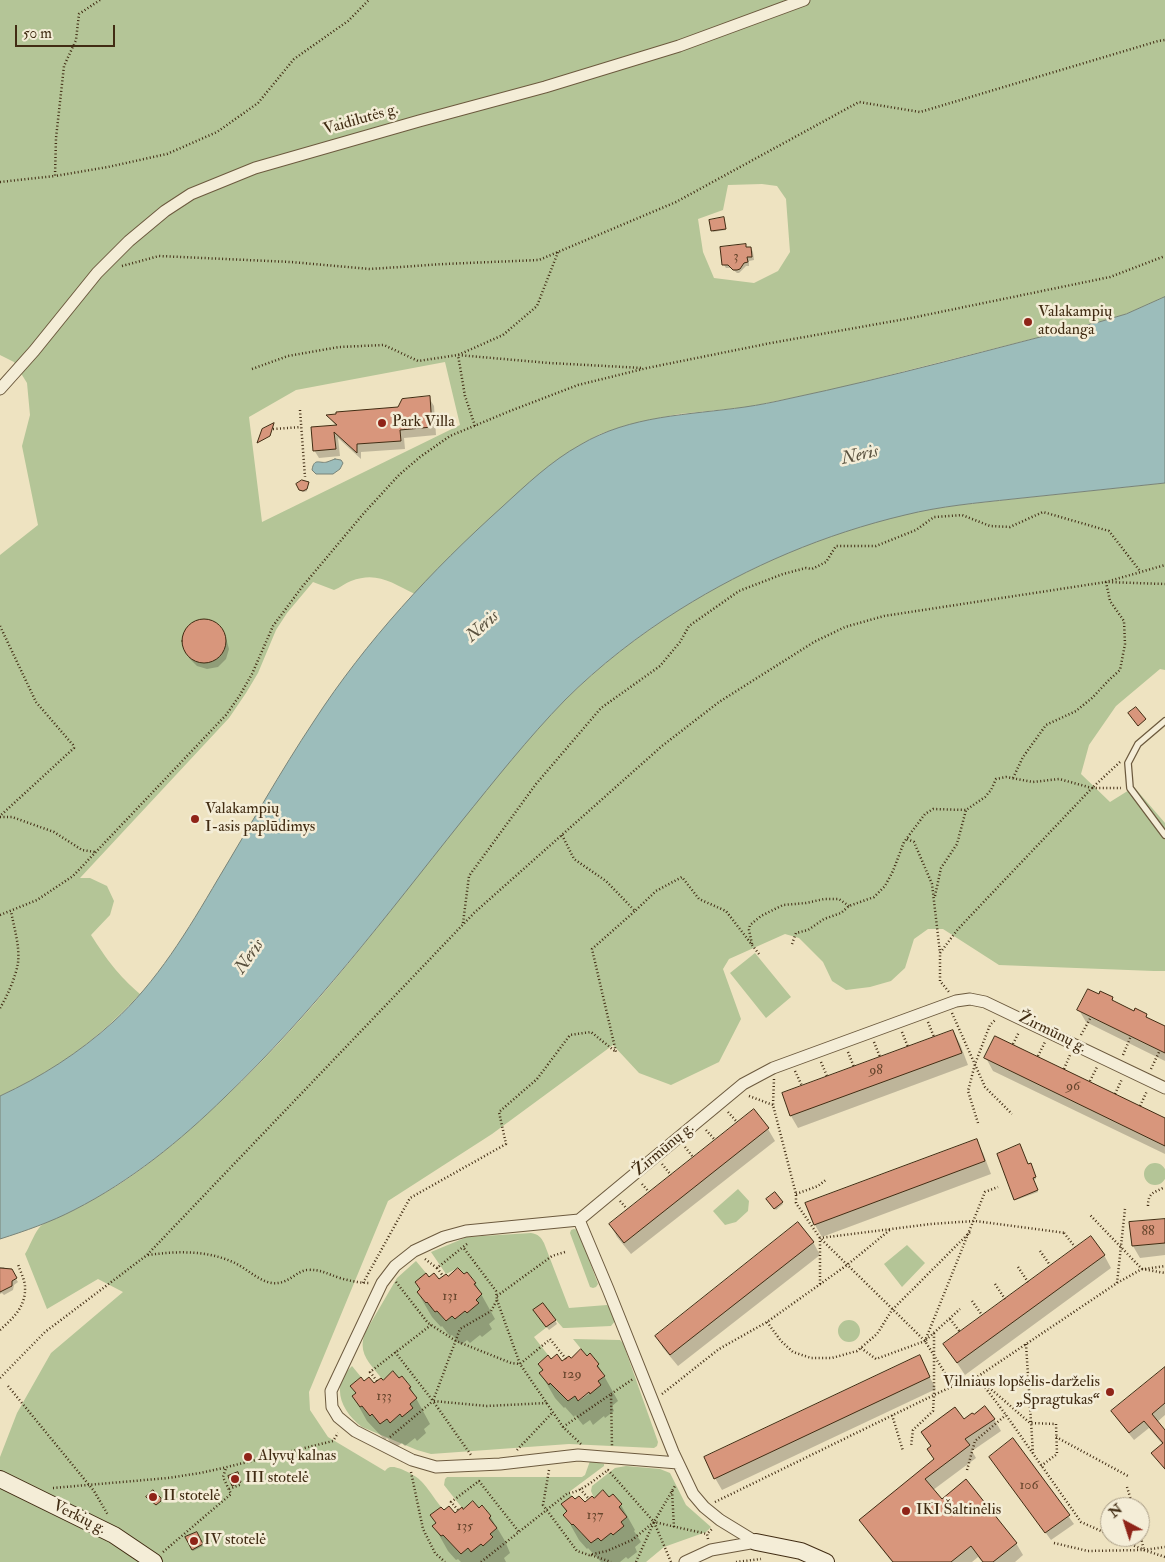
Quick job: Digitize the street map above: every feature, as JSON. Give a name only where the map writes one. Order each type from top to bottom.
[{"type":"main road","name":"Verkių g.","points":[[0,1479],[158,1558]]},
{"type":"main road","points":[[756,1542],[802,1551],[826,1562]]},
{"type":"street","name":"Vaidilutės g.","points":[[0,389],[34,351],[97,273],[129,241],[165,211],[192,194],[264,165],[563,82],[680,46],[804,0]]},
{"type":"street","name":"Žirmūnų g.","points":[[579,1220],[735,1090],[757,1076],[773,1068],[952,1002],[970,999],[985,1002],[1165,1088]]},
{"type":"street","points":[[680,1468],[613,1458],[585,1456],[504,1464],[436,1467],[408,1458],[354,1431],[338,1417],[332,1407],[331,1391],[382,1283],[388,1273],[414,1251],[444,1237],[466,1231],[579,1220],[680,1468],[693,1494],[704,1507],[720,1520],[756,1542]]},
{"type":"street","points":[[685,1562],[712,1550],[756,1542]]},
{"type":"lane","points":[[1165,720],[1138,744],[1128,764],[1130,788],[1165,835]]},
{"type":"path","points":[[54,176],[64,66],[76,40],[79,14],[100,0]]},
{"type":"path","points":[[0,182],[108,167],[167,154],[217,132],[258,103],[294,59],[348,21],[369,0]]},
{"type":"path","points":[[97,273],[159,256],[291,262],[370,269],[539,260],[676,202],[858,102],[920,112],[1165,40]]},
{"type":"path","points":[[458,355],[503,335],[537,306],[558,252]]},
{"type":"path","points":[[0,915],[36,900],[73,876],[226,715],[252,674],[273,626],[302,587],[399,475],[420,457],[450,436],[578,386],[647,368],[772,342],[911,318],[1110,277],[1165,256]]},
{"type":"path","points":[[252,369],[288,356],[384,344],[418,361],[458,355],[549,363],[647,368]]},
{"type":"path","points":[[458,355],[465,396],[475,426]]},
{"type":"path","points":[[300,410],[305,477]]},
{"type":"path","points":[[273,429],[301,427]]},
{"type":"path","points":[[463,924],[469,876],[536,784],[601,708],[660,666],[680,642],[689,626],[739,591],[783,574],[812,568],[826,562],[836,546],[876,546],[916,530],[934,517],[962,516],[990,526],[1010,527],[1043,512],[1109,531],[1141,572]]},
{"type":"path","points":[[0,1378],[45,1332],[147,1255],[474,913],[662,746],[719,702],[814,642],[845,627],[884,616],[1106,582],[1165,565]]},
{"type":"path","points":[[1106,582],[1165,584]]},
{"type":"path","points":[[1012,778],[1023,757],[1046,725],[1076,711],[1120,670],[1125,644],[1124,620],[1110,601],[1106,582]]},
{"type":"path","points":[[0,626],[36,702],[73,744],[74,748],[0,816]]},
{"type":"path","points":[[940,954],[958,929],[1092,788],[1138,744]]},
{"type":"path","points":[[934,900],[941,868],[957,844],[966,810],[991,790],[996,779],[1006,777],[1033,782],[1059,779],[1092,788],[1130,788]]},
{"type":"path","points":[[792,944],[796,933],[808,930],[849,906],[874,897],[885,886],[904,842],[925,814],[933,809],[966,810]]},
{"type":"path","points":[[0,816],[12,817],[54,832],[82,850],[96,853]]},
{"type":"path","points":[[562,835],[574,859],[606,881],[635,912]]},
{"type":"path","points":[[907,839],[914,842],[932,884],[940,954],[940,981],[952,1002],[975,1064],[986,1087],[1012,1114]]},
{"type":"path","points":[[363,1283],[410,1198],[506,1144],[500,1112],[537,1079],[570,1035],[591,1032],[616,1052],[592,949],[656,891],[682,877],[699,899],[726,910],[759,954]]},
{"type":"path","points":[[752,945],[750,925],[761,916],[783,905],[824,899],[839,899],[849,906]]},
{"type":"path","points":[[0,1008],[7,997],[18,964],[18,950],[11,911]]},
{"type":"path","points":[[978,1122],[968,1091],[975,1064],[990,1025],[1006,1011]]},
{"type":"path","points":[[1075,1045],[1091,1017]]},
{"type":"path","points":[[1118,1065],[1131,1036]]},
{"type":"path","points":[[1147,1079],[1160,1050]]},
{"type":"path","points":[[773,1068],[773,1105],[796,1194],[796,1203],[820,1238],[925,1341],[953,1386]]},
{"type":"path","points":[[735,1090],[773,1105]]},
{"type":"path","points":[[796,1194],[818,1186],[827,1179]]},
{"type":"path","points":[[925,1341],[985,1192],[998,1187]]},
{"type":"path","points":[[1148,1206],[1150,1194],[1165,1187]]},
{"type":"path","points":[[1117,1284],[1125,1209]]},
{"type":"path","points":[[1090,1215],[1142,1269],[1165,1273]]},
{"type":"path","points":[[820,1238],[931,1224],[974,1221],[1065,1233],[1075,1247]]},
{"type":"path","points":[[653,1401],[719,1349],[767,1322],[848,1265],[891,1229]]},
{"type":"path","points":[[436,1268],[475,1236],[476,1230]]},
{"type":"path","points":[[767,1322],[781,1341],[793,1352],[811,1358],[832,1358],[857,1351],[877,1334],[892,1310],[970,1232]]},
{"type":"path","points":[[820,1238],[820,1284]]},
{"type":"path","points":[[463,1247],[496,1291],[497,1300],[520,1364],[564,1427],[586,1448],[585,1456]]},
{"type":"path","points":[[414,1251],[444,1276]]},
{"type":"path","points":[[147,1255],[179,1252],[215,1255],[267,1282],[274,1283],[292,1279],[304,1270],[321,1270],[338,1278],[363,1283],[382,1283]]},
{"type":"path","points":[[497,1296],[552,1256],[565,1252]]},
{"type":"path","points":[[1040,1252],[1050,1265]]},
{"type":"path","points":[[0,1330],[17,1314],[23,1304],[26,1287],[18,1264]]},
{"type":"path","points":[[715,1502],[892,1415],[953,1386],[977,1377],[1142,1269],[1165,1266]]},
{"type":"path","points":[[1018,1267],[1028,1282]]},
{"type":"path","points":[[388,1273],[428,1323],[456,1340],[512,1363],[520,1364],[549,1340],[566,1358]]},
{"type":"path","points":[[995,1284],[1005,1298]]},
{"type":"path","points":[[381,1444],[433,1401],[460,1329],[491,1311],[497,1300]]},
{"type":"path","points":[[972,1301],[982,1315]]},
{"type":"path","points":[[861,1348],[876,1359],[925,1341],[960,1309]]},
{"type":"path","points":[[950,1319],[960,1332]]},
{"type":"path","points":[[377,1381],[370,1372],[431,1325]]},
{"type":"path","points":[[911,1446],[913,1430],[934,1411],[934,1333]]},
{"type":"path","points":[[1026,1344],[1033,1454]]},
{"type":"path","points":[[395,1352],[433,1401],[478,1465],[479,1481],[519,1532]]},
{"type":"path","points":[[564,1427],[642,1373]]},
{"type":"path","points":[[977,1377],[1081,1522],[1100,1531]]},
{"type":"path","points":[[977,1377],[1030,1423],[1056,1424],[1057,1454],[1041,1466]]},
{"type":"path","points":[[8,1386],[88,1484],[110,1519]]},
{"type":"path","points":[[611,1394],[613,1458]]},
{"type":"path","points":[[433,1401],[487,1406],[547,1403]]},
{"type":"path","points":[[504,1464],[553,1412]]},
{"type":"path","points":[[892,1415],[904,1451]]},
{"type":"path","points":[[967,1470],[975,1441],[1006,1415]]},
{"type":"path","points":[[46,1489],[168,1478],[226,1468],[334,1440],[344,1423]]},
{"type":"path","points":[[1056,1437],[1128,1476]]},
{"type":"path","points":[[408,1458],[424,1528],[435,1553],[445,1562]]},
{"type":"path","points":[[551,1458],[543,1505],[577,1551],[611,1562]]},
{"type":"path","points":[[158,1558],[231,1494],[223,1477],[226,1468]]},
{"type":"path","points":[[636,1562],[654,1522],[672,1491],[680,1468]]},
{"type":"path","points":[[481,1562],[568,1493],[573,1493],[580,1489],[608,1470],[654,1522],[671,1562]]},
{"type":"path","points":[[458,1510],[451,1502],[479,1481]]},
{"type":"path","points":[[229,1489],[242,1484]]},
{"type":"path","points":[[1128,1487],[1130,1497]]},
{"type":"path","points":[[580,1489],[588,1499]]},
{"type":"path","points":[[672,1491],[674,1527]]},
{"type":"path","points":[[589,1554],[607,1551],[632,1540],[654,1522]]},
{"type":"path","points":[[654,1522],[707,1534]]},
{"type":"path","points":[[1054,1543],[1088,1551],[1165,1548]]},
{"type":"path","points":[[1137,1547],[1165,1557]]},
{"type":"path","points":[[736,1562],[766,1560]]},
{"type":"green space","points":[[0,0],[1165,0],[1165,297],[1126,314],[1099,322],[834,389],[748,407],[679,414],[624,426],[600,434],[550,465],[460,547],[415,594],[391,582],[369,577],[349,582],[334,590],[313,582],[287,613],[276,630],[258,673],[229,718],[80,878],[90,878],[107,886],[114,901],[110,915],[91,935],[113,967],[140,994],[92,1040],[40,1076],[0,1096],[0,555],[38,525],[22,446],[30,415],[27,383],[14,362],[0,355]],"holes":[[[762,184],[777,186],[786,199],[790,252],[778,271],[754,283],[714,278],[703,252],[698,219],[723,210],[728,185]],[[445,362],[460,425],[262,522],[249,417],[296,390]]]},
{"type":"green space","points":[[1165,483],[1165,670],[1160,669],[1116,706],[1089,745],[1081,774],[1110,802],[1134,787],[1165,823],[1165,971],[999,965],[943,929],[928,929],[914,939],[905,968],[891,981],[870,987],[846,990],[832,981],[823,962],[799,938],[785,934],[729,959],[723,969],[741,1019],[719,1062],[671,1085],[639,1073],[613,1045],[492,1134],[388,1201],[309,1392],[310,1410],[328,1437],[385,1471],[390,1467],[395,1467],[419,1479],[441,1507],[430,1515],[436,1523],[433,1526],[461,1554],[468,1548],[471,1552],[481,1544],[483,1546],[493,1538],[490,1534],[497,1528],[489,1518],[491,1516],[483,1505],[479,1508],[473,1501],[463,1509],[444,1485],[447,1477],[582,1477],[585,1475],[590,1461],[604,1464],[604,1466],[569,1492],[572,1496],[561,1504],[567,1511],[563,1515],[591,1543],[598,1538],[601,1541],[611,1533],[613,1535],[624,1526],[621,1522],[627,1517],[619,1507],[622,1504],[613,1494],[609,1497],[603,1490],[594,1498],[591,1491],[592,1486],[615,1468],[626,1466],[660,1469],[670,1473],[686,1505],[711,1527],[706,1532],[664,1547],[646,1562],[0,1562],[0,1457],[17,1413],[51,1353],[123,1292],[98,1279],[47,1309],[25,1254],[37,1231],[46,1222],[94,1199],[144,1167],[202,1119],[257,1066],[332,983],[506,765],[580,685],[621,651],[664,620],[710,592],[757,567],[806,546],[856,528],[920,511],[947,507]]},
{"type":"green space","points":[[755,953],[791,997],[766,1018],[730,973]]},
{"type":"green space","points":[[1155,1163],[1163,1166],[1166,1174],[1163,1182],[1155,1185],[1147,1182],[1144,1174],[1147,1166]]},
{"type":"green space","points":[[738,1189],[749,1201],[748,1211],[736,1222],[725,1225],[713,1211]]},
{"type":"green space","points":[[574,1229],[578,1230],[598,1284],[596,1287],[590,1287],[570,1233]]},
{"type":"green space","points":[[536,1234],[542,1239],[569,1308],[607,1305],[610,1307],[615,1321],[611,1326],[563,1328],[556,1320],[534,1337],[548,1355],[538,1363],[543,1370],[540,1374],[548,1384],[550,1383],[568,1401],[575,1396],[579,1401],[601,1385],[598,1381],[605,1376],[597,1366],[599,1364],[590,1353],[587,1356],[573,1339],[620,1340],[623,1343],[658,1442],[657,1446],[654,1448],[569,1444],[431,1454],[362,1427],[355,1421],[348,1414],[344,1406],[340,1390],[345,1374],[352,1366],[361,1377],[350,1386],[356,1393],[352,1396],[360,1407],[362,1406],[370,1416],[372,1414],[380,1424],[387,1419],[391,1422],[400,1414],[402,1416],[413,1408],[410,1404],[417,1398],[409,1388],[411,1386],[402,1376],[399,1378],[393,1372],[383,1380],[369,1363],[363,1346],[366,1331],[397,1278],[416,1261],[426,1273],[415,1282],[420,1289],[417,1292],[425,1303],[427,1302],[435,1312],[437,1311],[445,1321],[452,1316],[455,1319],[465,1311],[467,1313],[478,1304],[476,1300],[482,1294],[474,1284],[476,1282],[467,1272],[464,1274],[458,1268],[446,1274],[431,1252],[467,1237]]},
{"type":"green space","points":[[907,1245],[925,1263],[902,1287],[884,1264]]},
{"type":"green space","points":[[849,1320],[857,1323],[860,1331],[857,1339],[849,1342],[841,1339],[838,1331],[841,1323]]},
{"type":"water","name":"Neris","points":[[1165,297],[1165,483],[959,505],[918,512],[875,523],[788,553],[733,579],[664,620],[634,640],[605,663],[551,714],[499,775],[319,998],[257,1065],[208,1113],[154,1159],[95,1199],[56,1218],[0,1239],[0,1096],[30,1081],[87,1044],[113,1022],[144,990],[171,955],[301,740],[355,663],[425,581],[476,531],[539,474],[559,458],[599,435],[639,422],[745,407],[865,381],[1099,322],[1126,314]]},
{"type":"water","points":[[335,459],[341,460],[343,463],[340,469],[333,474],[316,474],[312,470],[316,462],[327,462]]},
{"type":"building","points":[[724,217],[726,229],[711,231],[709,220]]},
{"type":"building","points":[[746,244],[746,247],[751,247],[752,257],[747,257],[748,262],[744,263],[740,269],[733,270],[728,265],[722,265],[720,247]]},
{"type":"building","name":"Park Villa","points":[[430,396],[432,427],[400,430],[401,441],[357,444],[357,453],[334,432],[336,449],[313,451],[311,427],[337,425],[326,415],[336,414],[336,412],[398,407],[402,399]]},
{"type":"building","points":[[274,423],[270,436],[257,443],[262,429]]},
{"type":"building","points":[[302,480],[309,482],[307,489],[303,491],[299,490],[296,484]]},
{"type":"building","points":[[204,619],[216,623],[222,629],[226,641],[222,653],[216,659],[204,663],[192,659],[186,653],[182,641],[186,629],[192,623]]},
{"type":"building","points":[[1136,707],[1146,719],[1138,726],[1128,713]]},
{"type":"building","points":[[1088,989],[1099,994],[1100,991],[1113,997],[1112,1000],[1134,1011],[1135,1008],[1147,1014],[1146,1017],[1165,1026],[1165,1053],[1077,1010]]},
{"type":"building","points":[[953,1030],[962,1053],[790,1116],[782,1093]]},
{"type":"building","points":[[995,1036],[1165,1118],[1165,1146],[984,1058]]},
{"type":"building","points":[[754,1109],[769,1128],[624,1243],[609,1224]]},
{"type":"building","points":[[977,1139],[985,1161],[814,1225],[805,1203]]},
{"type":"building","points":[[1020,1144],[1028,1164],[1031,1163],[1036,1177],[1033,1178],[1038,1190],[1014,1200],[997,1154]]},
{"type":"building","points":[[775,1192],[783,1202],[774,1209],[766,1199]]},
{"type":"building","points":[[1165,1219],[1165,1243],[1132,1246],[1129,1222]]},
{"type":"building","points":[[798,1222],[814,1242],[670,1355],[655,1336]]},
{"type":"building","points":[[1091,1236],[1105,1255],[957,1363],[943,1344]]},
{"type":"building","points":[[0,1268],[12,1269],[17,1278],[12,1281],[12,1286],[0,1292]]},
{"type":"building","points":[[458,1268],[464,1274],[467,1272],[482,1294],[476,1300],[479,1303],[467,1313],[465,1311],[455,1319],[452,1316],[446,1321],[417,1292],[420,1289],[415,1282],[426,1273],[429,1277],[434,1273],[439,1279],[446,1274],[448,1276]]},
{"type":"building","points":[[543,1303],[556,1320],[546,1327],[533,1310]]},
{"type":"building","points":[[581,1349],[587,1356],[590,1353],[599,1364],[597,1366],[605,1376],[598,1381],[601,1385],[590,1394],[589,1392],[578,1401],[575,1396],[568,1401],[550,1383],[549,1385],[539,1373],[543,1370],[538,1364],[548,1355],[551,1359],[557,1354],[562,1361],[569,1356],[571,1358]]},
{"type":"building","points":[[920,1355],[930,1377],[714,1479],[704,1457]]},
{"type":"building","points":[[1165,1367],[1165,1403],[1152,1414],[1165,1430],[1165,1469],[1151,1453],[1163,1443],[1144,1421],[1129,1433],[1111,1411]]},
{"type":"building","points":[[393,1371],[399,1378],[402,1376],[417,1398],[410,1404],[413,1408],[402,1417],[400,1414],[390,1423],[387,1419],[380,1424],[372,1414],[370,1416],[362,1406],[360,1407],[352,1396],[356,1393],[350,1386],[361,1377],[364,1381],[369,1377],[374,1383],[381,1378],[383,1380]]},
{"type":"building","points":[[985,1406],[995,1419],[965,1439],[970,1445],[925,1479],[942,1499],[966,1479],[1017,1543],[993,1562],[983,1562],[971,1546],[951,1562],[893,1562],[859,1520],[934,1459],[927,1449],[931,1446],[921,1432],[955,1407],[964,1419]]},
{"type":"building","points":[[1013,1438],[1070,1515],[1045,1533],[989,1457]]},
{"type":"building","name":"III stotelė","points":[[238,1472],[241,1482],[232,1486],[228,1476]]},
{"type":"building","name":"II stotelė","points":[[153,1490],[161,1498],[161,1501],[156,1505],[146,1497]]},
{"type":"building","points":[[603,1490],[609,1497],[613,1494],[622,1504],[619,1507],[627,1517],[621,1522],[624,1526],[613,1535],[611,1533],[601,1541],[598,1538],[591,1543],[563,1515],[567,1511],[561,1504],[572,1496],[575,1499],[579,1496],[585,1502],[592,1496],[594,1498]]},
{"type":"building","points":[[473,1501],[479,1508],[482,1505],[491,1516],[489,1518],[497,1528],[490,1534],[493,1537],[483,1546],[481,1544],[471,1552],[468,1548],[461,1554],[432,1526],[436,1523],[430,1515],[441,1507],[444,1510],[449,1506],[455,1513]]},
{"type":"building","name":"IV stotelė","points":[[197,1532],[203,1544],[192,1550],[185,1537]]},
{"type":"place","name":"Valakampių atodanga","points":[[1028,322]]},
{"type":"place","name":"Park Villa","points":[[382,423]]},
{"type":"place","name":"Valakampių I-asis paplūdimys","points":[[195,819]]},
{"type":"place","name":"Vilniaus lopšelis-darželis „Spragtukas“","points":[[1110,1392]]},
{"type":"place","name":"Alyvų kalnas","points":[[248,1457]]},
{"type":"place","name":"III stotelė","points":[[235,1479]]},
{"type":"place","name":"II stotelė","points":[[153,1497]]},
{"type":"place","name":"IKI Šaltinėlis","points":[[906,1511]]},
{"type":"place","name":"IV stotelė","points":[[194,1541]]}]
